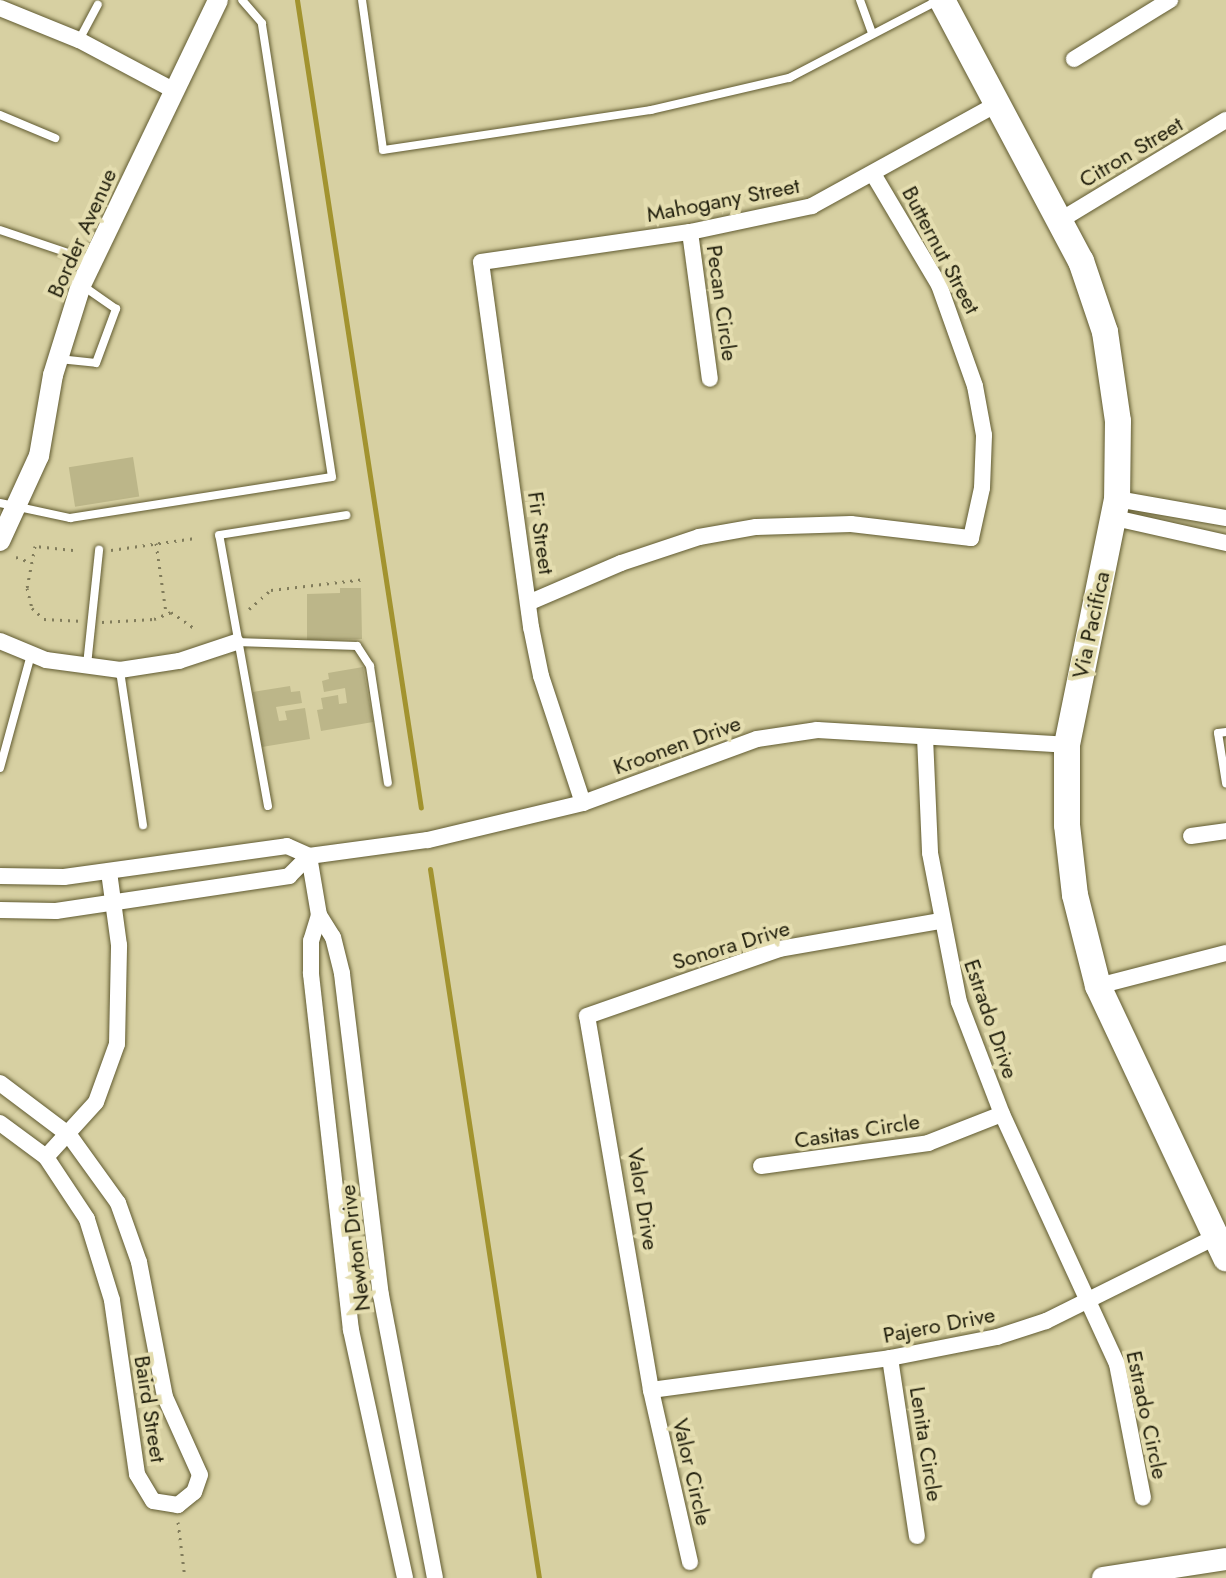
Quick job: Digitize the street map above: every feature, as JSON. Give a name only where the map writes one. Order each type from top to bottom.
[{"type":"main road","name":"Via Pacifica","points":[[940,0],[1081,261],[1105,332],[1118,421],[1116,508],[1067,745],[1067,825],[1075,895],[1098,986],[1223,1242]]},
{"type":"main road","points":[[1103,1578],[1226,1559]]},
{"type":"street","name":"Border Avenue","points":[[0,541],[7,506],[39,456],[58,359],[81,285],[218,0]]},
{"type":"street","points":[[1074,59],[1170,0]]},
{"type":"street","points":[[0,8],[79,40],[173,90]]},
{"type":"street","name":"Mahogany Street","points":[[481,262],[690,232],[812,206],[997,104]]},
{"type":"street","name":"Citron Street","points":[[1059,221],[1226,120]]},
{"type":"street","name":"Butternut Street","points":[[528,603],[686,541],[756,527],[851,524],[971,538],[982,488],[984,435],[975,386],[939,285],[873,174]]},
{"type":"street","name":"Pecan Circle","points":[[690,232],[710,379]]},
{"type":"street","name":"Fir Street","points":[[481,262],[541,676],[583,803]]},
{"type":"street","points":[[1116,508],[1226,518]]},
{"type":"street","points":[[1116,508],[1226,543]]},
{"type":"street","points":[[0,641],[31,654],[120,670],[179,661],[236,642]]},
{"type":"street","name":"Kroonen Drive","points":[[0,876],[109,872],[287,846],[309,856],[428,840],[583,803],[757,739],[817,730],[1067,745]]},
{"type":"street","name":"Estrado Drive","points":[[925,737],[930,853],[939,921],[959,1002],[1002,1114],[1088,1297]]},
{"type":"street","points":[[1191,836],[1226,831]]},
{"type":"street","name":"Kroonen Drive","points":[[0,910],[113,904],[289,876],[309,856]]},
{"type":"street","name":"Newton Drive","points":[[309,856],[319,915],[311,974],[351,1330],[405,1578]]},
{"type":"street","points":[[46,1157],[96,1102],[117,1044],[119,945],[109,872]]},
{"type":"street","name":"Newton Drive","points":[[319,915],[333,937],[342,974],[381,1295],[427,1512],[435,1578]]},
{"type":"street","name":"Sonora Drive","points":[[587,1016],[779,949],[939,921]]},
{"type":"street","points":[[1098,986],[1226,953]]},
{"type":"street","name":"Valor Drive","points":[[587,1016],[651,1390]]},
{"type":"street","name":"Baird Street","points":[[0,1083],[69,1135],[101,1175],[132,1237],[158,1374],[200,1475],[194,1492],[178,1505],[161,1505],[142,1489],[100,1250],[71,1191],[46,1157],[0,1123]]},
{"type":"street","name":"Casitas Circle","points":[[761,1166],[928,1143],[1002,1114]]},
{"type":"street","name":"Pajero Drive","points":[[651,1390],[890,1358],[997,1337],[1046,1321],[1088,1297],[1223,1242]]},
{"type":"street","name":"Estrado Circle","points":[[1088,1297],[1117,1364],[1143,1498]]},
{"type":"street","name":"Lenita Circle","points":[[890,1358],[917,1536]]},
{"type":"street","name":"Valor Circle","points":[[651,1390],[690,1562]]},
{"type":"lane","points":[[7,506],[70,518],[332,477],[262,23],[242,0]]},
{"type":"lane","points":[[362,0],[383,150],[677,105],[789,78],[940,0]]},
{"type":"lane","points":[[860,0],[872,33]]},
{"type":"lane","points":[[79,40],[98,5]]},
{"type":"lane","points":[[0,115],[55,138]]},
{"type":"lane","points":[[0,230],[93,262]]},
{"type":"lane","points":[[58,359],[96,363],[116,309],[81,285]]},
{"type":"lane","points":[[268,806],[219,535],[346,515]]},
{"type":"lane","points":[[87,666],[99,550]]},
{"type":"lane","points":[[236,642],[357,646],[370,666],[388,783]]},
{"type":"lane","points":[[0,768],[31,654]]},
{"type":"lane","points":[[120,670],[143,825]]},
{"type":"lane","points":[[1226,732],[1218,733],[1226,783]]},
{"type":"path","points":[[111,550],[195,538]]},
{"type":"path","points":[[156,543],[166,612]]},
{"type":"path","points":[[73,550],[40,544],[29,562],[32,608],[44,619],[82,621]]},
{"type":"path","points":[[16,557],[29,562]]},
{"type":"path","points":[[249,609],[259,596],[279,588],[365,579]]},
{"type":"path","points":[[102,622],[154,619],[166,612],[187,619],[194,628]]},
{"type":"path","points":[[177,1516],[185,1578]]},
{"type":"building","points":[[133,457],[139,497],[75,507],[69,467]]},
{"type":"building","points":[[340,588],[361,588],[362,639],[307,640],[307,594],[340,593]]},
{"type":"building","points":[[363,667],[373,722],[321,731],[317,710],[323,709],[321,698],[338,695],[339,704],[347,703],[345,688],[324,692],[322,681],[329,679],[328,673]]},
{"type":"building","points":[[290,686],[291,692],[300,691],[302,703],[276,707],[279,721],[287,720],[285,711],[305,708],[310,739],[262,747],[253,692]]},
{"type":"waterway","points":[[297,0],[421,808]]},
{"type":"waterway","points":[[430,869],[539,1578]]}]
